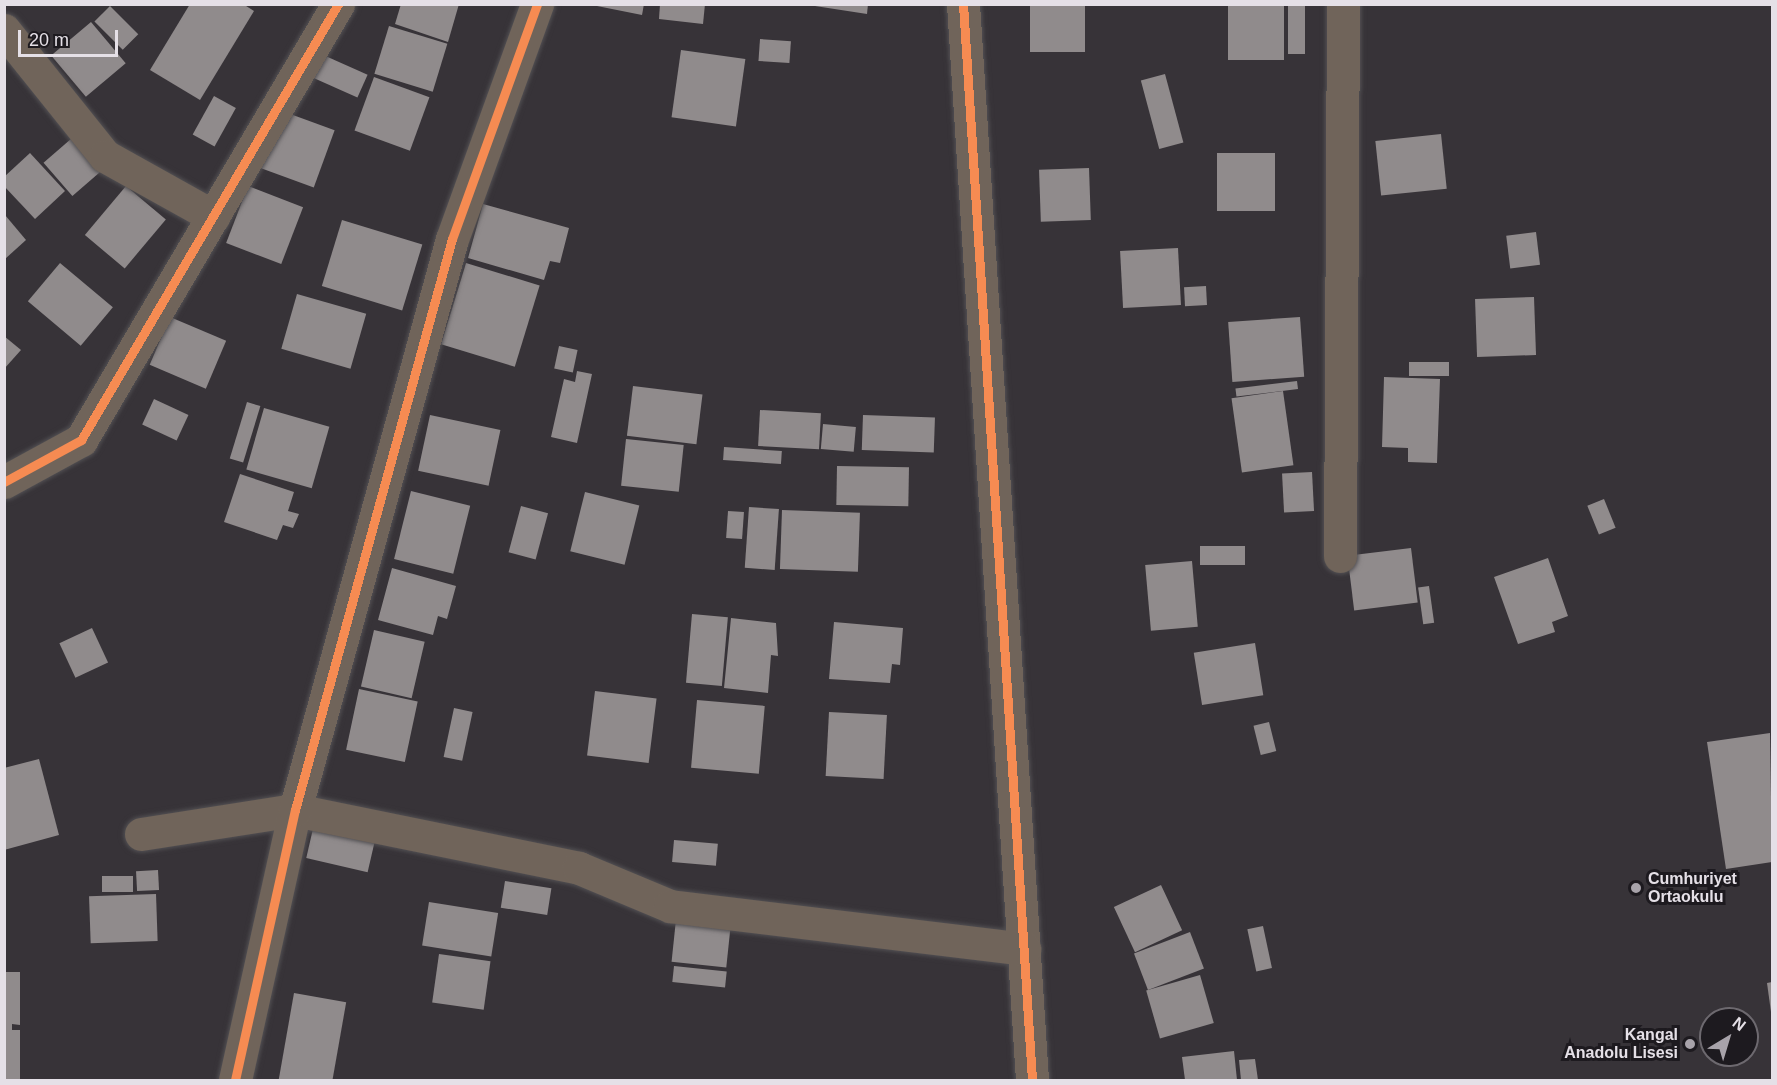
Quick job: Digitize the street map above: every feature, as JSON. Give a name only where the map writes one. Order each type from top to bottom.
[{"type":"street","points":[[4,482],[81,440],[338,4]]},
{"type":"street","points":[[235,1080],[296,810],[452,238],[537,4]]},
{"type":"street","points":[[963,4],[1032,1080]]},
{"type":"street","points":[[1340,556],[1344,4]]},
{"type":"street","points":[[4,30],[105,156],[213,216]]},
{"type":"street","points":[[141,834],[296,810],[579,868],[670,906],[1024,949]]},
{"type":"building","points":[[190,4],[243,4],[254,11],[200,100],[150,70]]},
{"type":"building","points":[[401,4],[459,4],[448,42],[395,24]]},
{"type":"building","points":[[587,4],[644,4],[642,15]]},
{"type":"building","points":[[660,4],[705,4],[703,24],[659,19]]},
{"type":"building","points":[[802,4],[868,4],[867,14]]},
{"type":"building","points":[[1030,4],[1085,4],[1085,52],[1030,52]]},
{"type":"building","points":[[1228,4],[1284,4],[1284,60],[1228,60]]},
{"type":"building","points":[[1288,4],[1305,4],[1305,54],[1288,54]]},
{"type":"building","points":[[110,6],[138,34],[123,50],[94,22]]},
{"type":"building","points":[[91,22],[126,63],[86,97],[51,55]]},
{"type":"building","points":[[389,26],[447,44],[433,92],[374,74]]},
{"type":"building","points":[[760,39],[791,41],[789,63],[758,61]]},
{"type":"building","points":[[681,50],[745,59],[736,126],[672,117]]},
{"type":"building","points":[[321,54],[368,75],[357,98],[311,77]]},
{"type":"building","points":[[1165,74],[1183,143],[1159,149],[1141,80]]},
{"type":"building","points":[[374,77],[429,97],[410,151],[355,131]]},
{"type":"building","points":[[214,96],[236,108],[215,147],[193,134]]},
{"type":"building","points":[[282,111],[335,130],[314,187],[261,168]]},
{"type":"building","points":[[79,132],[108,165],[72,196],[44,163]]},
{"type":"building","points":[[1441,134],[1447,189],[1381,196],[1375,141]]},
{"type":"building","points":[[30,153],[65,191],[35,219],[4,186],[4,177]]},
{"type":"building","points":[[1217,153],[1275,153],[1275,211],[1217,211]]},
{"type":"building","points":[[1089,168],[1091,220],[1041,222],[1039,170]]},
{"type":"building","points":[[126,186],[166,219],[125,268],[85,235]]},
{"type":"building","points":[[248,186],[303,207],[281,264],[226,243]]},
{"type":"building","points":[[483,204],[569,228],[560,263],[550,261],[544,280],[468,258]]},
{"type":"building","points":[[5,215],[26,240],[5,259]]},
{"type":"building","points":[[342,220],[422,245],[402,311],[322,286]]},
{"type":"building","points":[[1536,232],[1540,265],[1510,268],[1506,236]]},
{"type":"building","points":[[1178,248],[1181,305],[1123,308],[1120,251]]},
{"type":"building","points":[[60,263],[113,307],[81,346],[28,301]]},
{"type":"building","points":[[466,263],[540,286],[515,367],[441,344]]},
{"type":"building","points":[[1206,286],[1207,305],[1185,306],[1184,287]]},
{"type":"building","points":[[297,294],[366,314],[350,369],[281,349]]},
{"type":"building","points":[[1534,297],[1536,355],[1477,357],[1475,299]]},
{"type":"building","points":[[170,317],[226,341],[206,389],[150,365]]},
{"type":"building","points":[[1300,317],[1304,377],[1232,382],[1228,322]]},
{"type":"building","points":[[4,336],[21,350],[4,369]]},
{"type":"building","points":[[559,346],[578,350],[573,372],[554,368]]},
{"type":"building","points":[[1409,362],[1449,362],[1449,376],[1409,376]]},
{"type":"building","points":[[577,371],[592,374],[577,443],[551,437],[564,379],[575,382]]},
{"type":"building","points":[[1384,377],[1440,379],[1437,463],[1408,462],[1408,448],[1382,447]]},
{"type":"building","points":[[1297,381],[1298,389],[1236,396],[1235,389]]},
{"type":"building","points":[[633,386],[702,395],[696,444],[627,436]]},
{"type":"building","points":[[1283,391],[1293,465],[1242,473],[1232,398]]},
{"type":"building","points":[[154,399],[188,415],[177,440],[142,424]]},
{"type":"building","points":[[247,402],[260,406],[243,463],[230,458]]},
{"type":"building","points":[[264,408],[329,427],[312,488],[246,470]]},
{"type":"building","points":[[760,410],[821,413],[819,449],[758,446]]},
{"type":"building","points":[[430,415],[500,430],[489,486],[418,471]]},
{"type":"building","points":[[863,415],[935,418],[934,452],[862,450]]},
{"type":"building","points":[[823,424],[856,427],[854,452],[821,449]]},
{"type":"building","points":[[626,439],[684,445],[679,492],[621,486]]},
{"type":"building","points":[[724,447],[782,451],[781,464],[723,460]]},
{"type":"building","points":[[837,466],[909,467],[908,506],[836,505]]},
{"type":"building","points":[[1312,472],[1314,511],[1284,513],[1282,474]]},
{"type":"building","points":[[240,474],[294,492],[288,511],[299,514],[293,528],[283,525],[277,540],[224,522]]},
{"type":"building","points":[[411,491],[470,506],[453,574],[394,559]]},
{"type":"building","points":[[585,492],[639,506],[625,565],[570,551]]},
{"type":"building","points":[[1604,499],[1616,528],[1599,534],[1587,506]]},
{"type":"building","points":[[521,506],[548,513],[536,560],[509,552]]},
{"type":"building","points":[[749,507],[779,509],[775,570],[745,568]]},
{"type":"building","points":[[782,510],[860,513],[858,572],[780,569]]},
{"type":"building","points":[[728,511],[744,512],[742,539],[726,538]]},
{"type":"building","points":[[1200,546],[1245,546],[1245,565],[1200,565]]},
{"type":"building","points":[[1411,548],[1418,603],[1354,610],[1347,556]]},
{"type":"building","points":[[1548,558],[1568,616],[1552,622],[1555,632],[1518,644],[1494,577]]},
{"type":"building","points":[[1192,561],[1198,627],[1151,631],[1145,565]]},
{"type":"building","points":[[392,568],[456,586],[447,619],[438,616],[433,635],[378,620]]},
{"type":"building","points":[[1429,586],[1434,623],[1423,624],[1418,588]]},
{"type":"building","points":[[692,614],[728,617],[722,686],[686,683]]},
{"type":"building","points":[[731,618],[776,623],[778,656],[771,655],[768,693],[724,688]]},
{"type":"building","points":[[834,622],[903,628],[900,665],[892,664],[890,683],[829,679]]},
{"type":"building","points":[[92,628],[108,662],[75,678],[59,643]]},
{"type":"building","points":[[374,630],[425,642],[412,698],[361,687]]},
{"type":"building","points":[[1255,643],[1263,695],[1202,705],[1194,653]]},
{"type":"building","points":[[359,689],[418,701],[405,762],[346,750]]},
{"type":"building","points":[[595,691],[657,699],[649,763],[587,756]]},
{"type":"building","points":[[697,700],[765,706],[759,774],[691,768]]},
{"type":"building","points":[[454,708],[473,712],[462,761],[444,757]]},
{"type":"building","points":[[829,712],[887,715],[884,779],[826,776]]},
{"type":"building","points":[[1269,722],[1276,751],[1261,755],[1253,726]]},
{"type":"building","points":[[1770,733],[1772,862],[1726,869],[1707,742]]},
{"type":"building","points":[[39,759],[59,835],[4,850],[4,768]]},
{"type":"building","points":[[315,820],[376,834],[368,872],[306,858]]},
{"type":"building","points":[[674,840],[718,844],[716,866],[672,862]]},
{"type":"building","points":[[158,870],[159,890],[137,891],[136,871]]},
{"type":"building","points":[[102,876],[133,876],[133,892],[102,892]]},
{"type":"building","points":[[505,881],[551,888],[547,915],[501,908]]},
{"type":"building","points":[[1161,885],[1182,930],[1135,952],[1114,907]]},
{"type":"building","points":[[156,894],[158,941],[91,943],[89,896]]},
{"type":"building","points":[[429,902],[498,913],[491,956],[422,945]]},
{"type":"building","points":[[677,910],[732,916],[726,967],[672,962]]},
{"type":"building","points":[[1263,926],[1272,968],[1256,971],[1247,929]]},
{"type":"building","points":[[1190,932],[1204,968],[1148,990],[1134,954]]},
{"type":"building","points":[[439,954],[490,961],[484,1010],[432,1003]]},
{"type":"building","points":[[674,966],[727,972],[725,987],[672,982]]},
{"type":"building","points":[[4,972],[20,972],[20,1025],[12,1024],[12,1030],[20,1030],[20,1080],[4,1080]]},
{"type":"building","points":[[1200,975],[1214,1023],[1160,1038],[1146,990]]},
{"type":"building","points":[[1772,982],[1772,1012],[1771,1012],[1767,983]]},
{"type":"building","points":[[294,993],[346,1002],[332,1080],[279,1080]]},
{"type":"building","points":[[1234,1051],[1237,1080],[1185,1080],[1182,1057]]},
{"type":"building","points":[[1255,1059],[1258,1080],[1241,1080],[1239,1060]]},
{"type":"cycle path","points":[[4,482],[81,440],[338,4]]},
{"type":"cycle path","points":[[235,1080],[295,810],[452,239],[537,4]]},
{"type":"cycle path","points":[[963,4],[1032,1080]]},
{"type":"place","name":"Cumhuriyet Ortaokulu","points":[[1636,888]]},
{"type":"place","name":"Kangal Anadolu Lisesi","points":[[1690,1044]]}]
